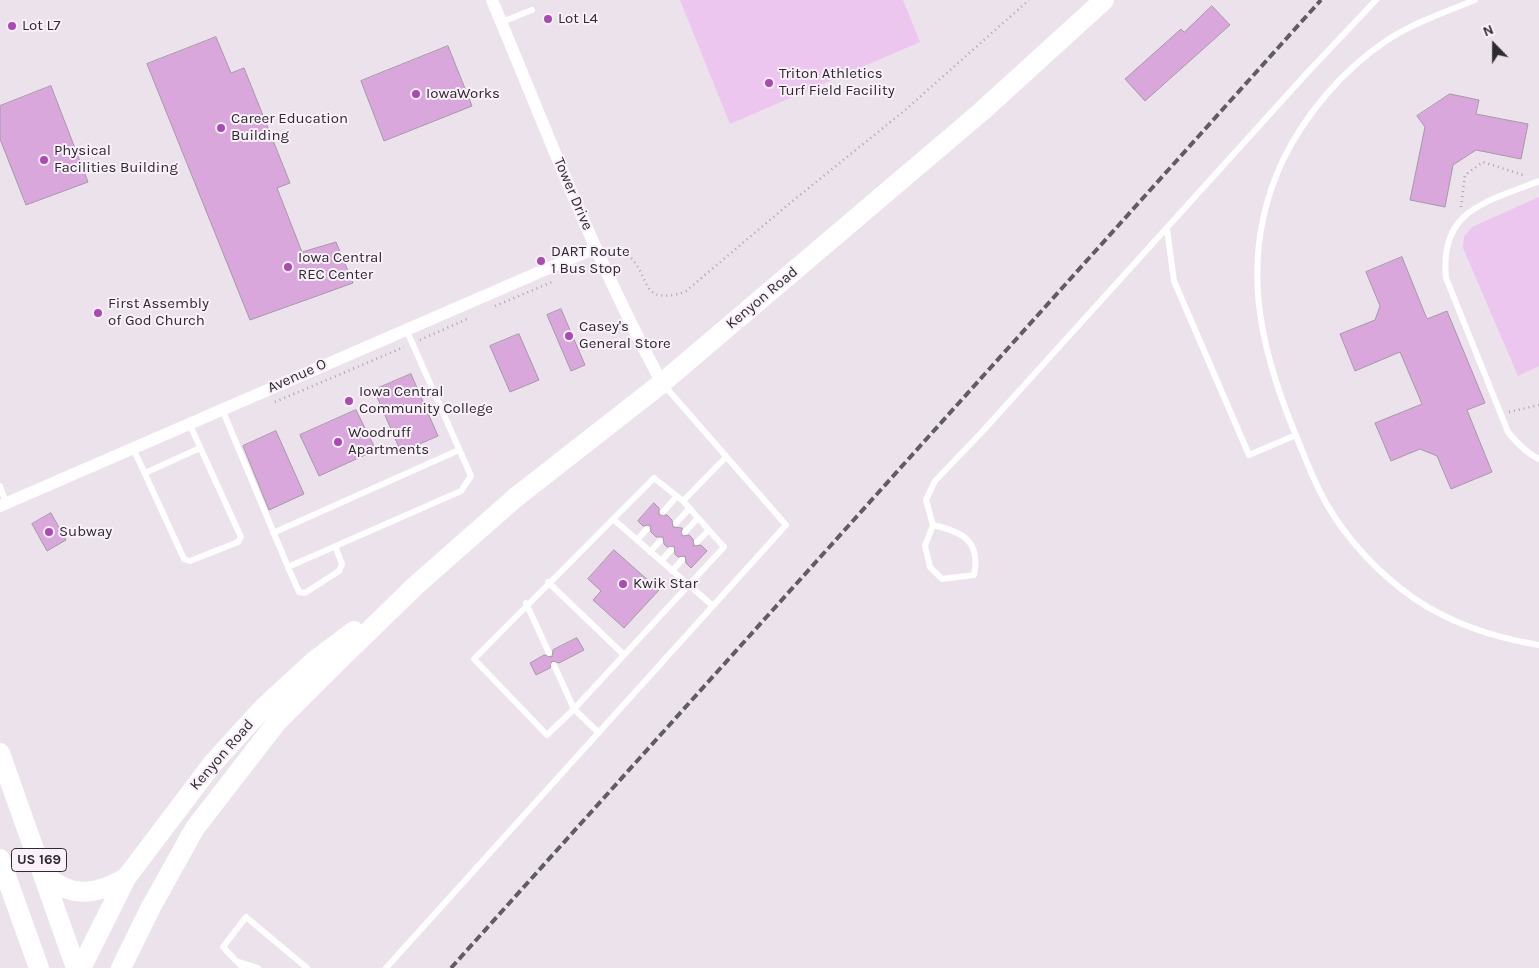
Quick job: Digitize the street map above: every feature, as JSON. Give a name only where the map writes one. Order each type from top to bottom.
[{"type":"main road","name":"Kenyon Road","points":[[121,968],[151,907],[195,828],[231,780],[277,722],[414,587],[515,498],[662,383],[981,112],[1104,0]]},
{"type":"main road","name":"Kenyon Road","points":[[81,968],[126,878],[213,763],[264,707],[314,661],[414,587]]},
{"type":"main road","name":"US 169","points":[[0,753],[76,968]]},
{"type":"main road","name":"US 169","points":[[0,859],[39,968]]},
{"type":"main road","points":[[44,874],[53,882],[70,890],[85,892],[105,889],[126,878]]},
{"type":"street","name":"Tower Drive","points":[[492,0],[628,322],[662,383]]},
{"type":"street","name":"Avenue O","points":[[3,504],[406,329],[597,252]]},
{"type":"lane","points":[[933,525],[954,530],[971,544],[977,560],[974,575],[942,579],[930,567],[925,546],[933,525],[926,500],[935,481],[1167,229],[1306,73],[1376,0]]},
{"type":"lane","points":[[1475,0],[1418,23],[1387,40],[1363,58],[1338,81],[1318,104],[1283,160],[1264,217],[1259,244],[1257,279],[1264,344],[1296,436],[1314,480],[1330,510],[1365,554],[1387,576],[1415,599],[1453,620],[1492,635],[1539,644]]},
{"type":"lane","points":[[502,22],[532,10]]},
{"type":"lane","points":[[1539,181],[1475,207],[1459,220],[1451,236],[1444,261],[1446,278],[1508,432],[1518,444],[1539,459]]},
{"type":"lane","points":[[1167,229],[1174,281],[1249,455],[1296,436]]},
{"type":"lane","points":[[288,567],[461,491],[471,476],[406,329]]},
{"type":"lane","points":[[386,968],[786,525],[662,383]]},
{"type":"lane","points":[[222,409],[299,592],[305,593],[338,571],[342,564],[335,546]]},
{"type":"lane","points":[[133,448],[184,559],[190,561],[238,542],[241,537],[189,424]]},
{"type":"lane","points":[[145,473],[200,448]]},
{"type":"lane","points":[[273,533],[459,450]]},
{"type":"lane","points":[[683,501],[726,457]]},
{"type":"lane","points":[[654,478],[683,501],[724,547],[574,709],[547,735],[474,659],[526,603],[654,478]]},
{"type":"lane","points":[[0,486],[3,504]]},
{"type":"lane","points":[[663,512],[677,496]]},
{"type":"lane","points":[[676,523],[690,508]]},
{"type":"lane","points":[[686,532],[698,518]]},
{"type":"lane","points":[[613,519],[713,606]]},
{"type":"lane","points":[[637,540],[647,529]]},
{"type":"lane","points":[[697,542],[709,530]]},
{"type":"lane","points":[[650,552],[660,541]]},
{"type":"lane","points":[[661,561],[670,550]]},
{"type":"lane","points":[[672,571],[682,560]]},
{"type":"lane","points":[[548,582],[624,655]]},
{"type":"lane","points":[[526,603],[549,653]]},
{"type":"lane","points":[[554,666],[574,709],[598,733]]},
{"type":"lane","points":[[258,968],[241,965],[223,947],[246,917],[307,968]]},
{"type":"path","points":[[597,252],[616,248],[630,257],[648,288],[659,295],[670,297],[686,292],[784,208],[904,111],[1029,0]]},
{"type":"path","points":[[1459,220],[1465,175],[1483,162],[1530,178]]},
{"type":"path","points":[[494,307],[554,281]]},
{"type":"path","points":[[271,404],[413,344],[476,315]]},
{"type":"path","points":[[1500,413],[1539,406]]},
{"type":"shaded area","name":"Triton Athletics Turf Field Facility","points":[[680,0],[903,0],[920,42],[730,124]]},
{"type":"shaded area","points":[[1539,197],[1539,366],[1518,376],[1463,248],[1464,237],[1472,227]]},
{"type":"building","points":[[1212,6],[1230,25],[1145,101],[1125,79],[1181,29],[1184,32]]},
{"type":"building","name":"Career Education Building","points":[[216,37],[231,73],[244,68],[290,183],[277,188],[302,252],[336,242],[353,283],[250,320],[147,64]]},
{"type":"building","name":"IowaWorks","points":[[448,46],[472,106],[384,141],[361,81]]},
{"type":"building","name":"Physical Facilities Building","points":[[51,86],[88,182],[26,205],[0,139],[0,106]]},
{"type":"building","points":[[1450,94],[1479,100],[1476,114],[1528,124],[1521,159],[1476,150],[1453,165],[1445,207],[1410,200],[1425,127],[1417,116]]},
{"type":"building","points":[[1402,257],[1427,319],[1447,311],[1485,403],[1467,410],[1492,472],[1451,489],[1437,456],[1420,449],[1391,461],[1375,423],[1422,404],[1400,352],[1355,371],[1340,334],[1375,320],[1380,306],[1366,272]]},
{"type":"building","points":[[561,309],[585,365],[571,371],[547,315]]},
{"type":"building","points":[[519,334],[539,380],[510,392],[490,346]]},
{"type":"building","points":[[411,374],[438,436],[401,452],[374,390]]},
{"type":"building","points":[[356,410],[376,450],[319,476],[300,435]]},
{"type":"building","points":[[276,431],[304,494],[269,510],[243,446]]},
{"type":"building","name":"Kwik Star","points":[[654,503],[659,508],[659,515],[667,515],[672,520],[673,527],[682,528],[682,536],[689,535],[693,539],[694,546],[701,545],[707,551],[691,568],[686,563],[685,556],[678,557],[675,554],[674,546],[667,547],[664,544],[663,537],[656,537],[651,532],[650,525],[643,526],[638,521]]},
{"type":"building","name":"Subway","points":[[51,513],[66,540],[47,551],[32,524]]},
{"type":"building","name":"Kwik Star","points":[[614,550],[659,590],[624,628],[593,600],[601,591],[588,579]]},
{"type":"building","points":[[577,638],[584,650],[559,663],[552,661],[550,668],[536,675],[530,663],[544,655],[552,657],[553,650]]},
{"type":"railway","points":[[451,968],[1321,0]]},
{"type":"place","name":"Lot L4","points":[[548,19]]},
{"type":"place","name":"Lot L7","points":[[12,26]]},
{"type":"place","name":"Triton Athletics Turf Field Facility","points":[[769,83]]},
{"type":"place","name":"IowaWorks","points":[[416,94]]},
{"type":"place","name":"Career Education Building","points":[[221,128]]},
{"type":"place","name":"Physical Facilities Building","points":[[44,160]]},
{"type":"place","name":"DART Route 1 Bus Stop","points":[[541,261]]},
{"type":"place","name":"Iowa Central REC Center","points":[[288,267]]},
{"type":"place","name":"First Assembly of God Church","points":[[98,313]]},
{"type":"place","name":"Casey's General Store","points":[[569,336]]},
{"type":"place","name":"Iowa Central Community College","points":[[349,401]]},
{"type":"place","name":"Woodruff Apartments","points":[[338,442]]},
{"type":"place","name":"Subway","points":[[49,532]]},
{"type":"place","name":"Kwik Star","points":[[623,584]]}]
